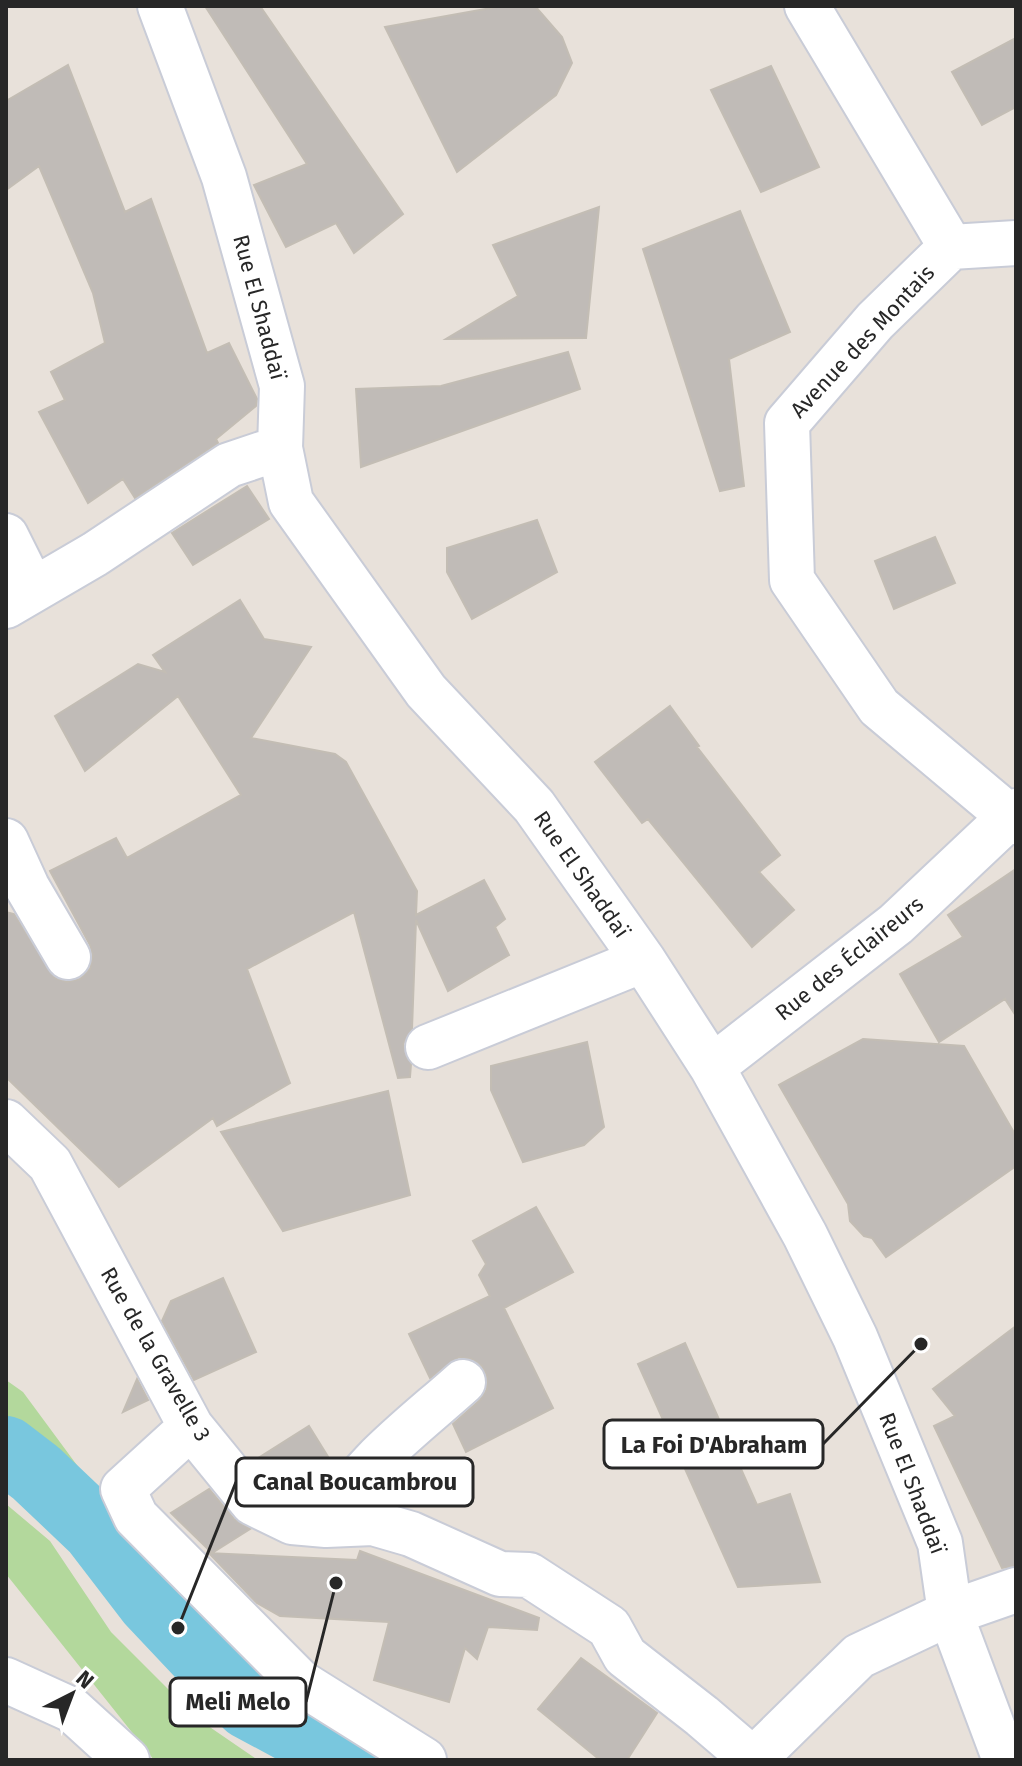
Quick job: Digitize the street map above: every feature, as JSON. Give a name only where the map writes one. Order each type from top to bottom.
[{"type":"street","name":"Rue El Shaddaï","points":[[160,6],[224,177],[282,386],[280,448],[291,502],[362,606],[426,691],[534,806],[643,960],[712,1067],[805,1235],[855,1337],[940,1543],[950,1613],[1005,1760]]},
{"type":"street","name":"Avenue des Montais","points":[[807,6],[951,247],[875,321],[787,423],[792,580],[879,707],[1013,816]]},
{"type":"street","points":[[951,247],[1016,243]]},
{"type":"street","points":[[6,536],[19,597],[95,554],[229,465],[280,448]]},
{"type":"street","name":"Rue des Éclaireurs","points":[[712,1067],[896,924],[1013,816]]},
{"type":"street","points":[[6,841],[27,887],[68,957]]},
{"type":"street","points":[[428,1047],[643,960]]},
{"type":"street","name":"Rue de la Gravelle 3","points":[[6,1122],[50,1164],[191,1427],[253,1503],[292,1522],[326,1525],[373,1523],[411,1534],[500,1574],[529,1575],[609,1627],[625,1656],[702,1716],[737,1746],[747,1760]]},
{"type":"street","points":[[326,1525],[338,1503],[369,1466],[463,1382]]},
{"type":"street","points":[[191,1427],[123,1489],[136,1517],[301,1683],[424,1760]]},
{"type":"street","points":[[753,1760],[859,1656],[950,1613],[1016,1590]]},
{"type":"street","points":[[6,1680],[72,1710],[127,1760]]},
{"type":"green space","points":[[6,1380],[23,1392],[82,1472],[112,1498],[134,1497],[156,1506],[318,1708],[322,1737],[300,1745],[245,1720],[207,1687],[131,1600],[101,1557],[6,1470]]},
{"type":"green space","points":[[6,1504],[50,1541],[111,1632],[198,1719],[258,1760],[154,1760],[6,1574]]},
{"type":"building","points":[[205,6],[260,6],[403,214],[354,253],[336,223],[286,247],[254,185],[307,164]]},
{"type":"building","points":[[502,6],[535,6],[562,37],[572,63],[556,95],[457,172],[385,27]]},
{"type":"building","points":[[1016,38],[1016,107],[982,125],[952,72]]},
{"type":"building","points":[[68,65],[125,212],[151,199],[207,353],[229,343],[257,399],[256,406],[216,439],[218,443],[135,498],[123,479],[88,503],[39,412],[65,400],[51,372],[105,343],[93,293],[39,166],[6,190],[6,101]]},
{"type":"building","points":[[771,66],[819,167],[761,192],[711,90]]},
{"type":"building","points":[[599,207],[586,338],[446,339],[518,296],[493,245]]},
{"type":"building","points":[[740,211],[790,332],[729,359],[744,486],[720,491],[643,249]]},
{"type":"building","points":[[568,352],[580,389],[361,467],[356,389],[441,386]]},
{"type":"building","points":[[247,486],[269,519],[193,565],[172,533]]},
{"type":"building","points":[[537,520],[557,572],[472,619],[447,572],[447,548]]},
{"type":"building","points":[[935,537],[955,583],[894,609],[875,561]]},
{"type":"building","points":[[240,600],[264,639],[311,647],[251,738],[335,754],[346,762],[417,891],[416,915],[484,880],[505,919],[495,927],[509,955],[448,991],[416,920],[412,1029],[403,1044],[411,1064],[410,1077],[398,1078],[354,912],[247,969],[290,1083],[217,1126],[213,1118],[119,1187],[6,1077],[6,912],[14,914],[55,978],[67,982],[80,979],[90,969],[93,956],[90,945],[50,871],[116,838],[127,858],[241,795],[178,696],[85,771],[55,716],[138,664],[165,672],[153,655]]},
{"type":"building","points":[[670,706],[697,747],[780,855],[759,872],[794,910],[752,947],[648,819],[642,823],[595,762]]},
{"type":"building","points":[[1016,869],[1016,1016],[1005,999],[939,1042],[900,974],[963,937],[948,915]]},
{"type":"building","points":[[863,1039],[964,1046],[1016,1136],[1016,1166],[886,1257],[872,1238],[864,1236],[850,1221],[848,1204],[779,1085]]},
{"type":"building","points":[[587,1042],[604,1127],[584,1145],[523,1162],[491,1090],[491,1066]]},
{"type":"building","points":[[388,1091],[410,1195],[283,1231],[221,1132]]},
{"type":"building","points":[[536,1207],[573,1272],[504,1308],[553,1408],[466,1452],[453,1424],[480,1400],[487,1389],[487,1376],[482,1366],[472,1359],[459,1357],[430,1378],[409,1334],[490,1296],[479,1275],[486,1264],[473,1241]]},
{"type":"building","points":[[223,1278],[256,1352],[194,1380],[162,1321],[171,1301]]},
{"type":"building","points":[[1016,1326],[1016,1566],[1002,1568],[934,1426],[955,1416],[933,1389]]},
{"type":"building","points":[[685,1343],[757,1505],[790,1494],[820,1582],[738,1587],[638,1364]]},
{"type":"building","points":[[137,1379],[148,1400],[123,1412]]},
{"type":"building","points":[[309,1426],[335,1468],[323,1483],[299,1498],[269,1483],[252,1462]]},
{"type":"building","points":[[209,1489],[234,1519],[250,1529],[212,1553],[171,1513]]},
{"type":"building","points":[[360,1551],[539,1618],[537,1630],[488,1627],[477,1659],[465,1648],[449,1702],[374,1680],[389,1622],[280,1616],[257,1603],[209,1553],[357,1560]]},
{"type":"building","points":[[581,1658],[657,1713],[627,1760],[600,1760],[538,1709]]},
{"type":"waterway","points":[[6,1450],[36,1473],[95,1529],[151,1602],[248,1705],[350,1760]]},
{"type":"place","name":"La Foi D'Abraham","points":[[921,1344]]},
{"type":"place","name":"Meli Melo","points":[[336,1583]]},
{"type":"place","name":"Canal Boucambrou","points":[[178,1628]]}]
